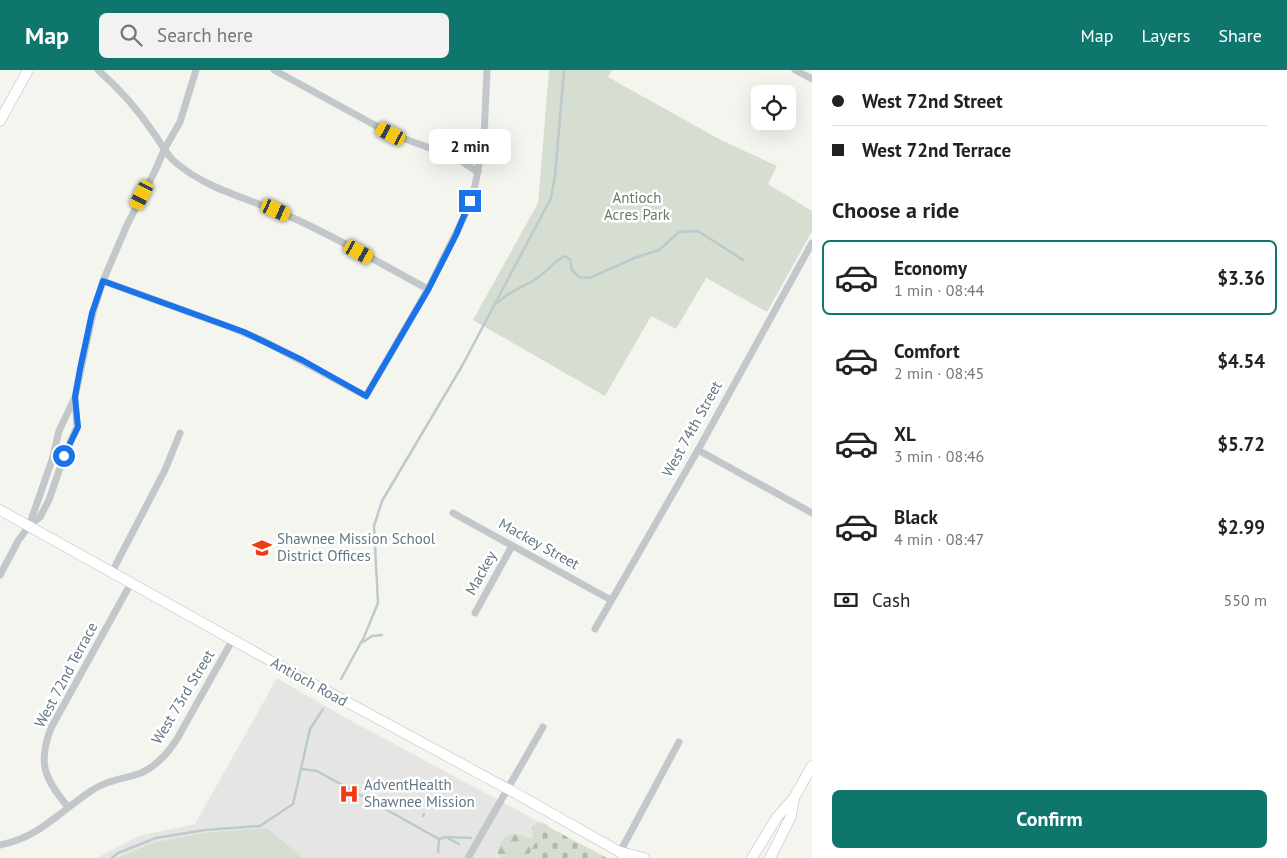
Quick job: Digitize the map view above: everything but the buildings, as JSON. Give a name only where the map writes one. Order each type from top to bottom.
[{"type":"main road","points":[[0,121],[28,70]]},
{"type":"main road","name":"Antioch Road","points":[[0,510],[435,751],[508,788],[624,855],[639,855],[644,858]]},
{"type":"main road","points":[[752,858],[777,817],[794,798],[812,766]]},
{"type":"main road","points":[[770,858],[792,816],[794,798]]},
{"type":"street","points":[[98,70],[113,83],[133,106],[164,150],[175,162],[215,188],[276,210],[310,225],[428,290]]},
{"type":"street","points":[[29,526],[60,431],[75,397],[92,313],[103,281],[127,225],[180,122],[196,70]]},
{"type":"street","points":[[274,70],[391,134],[455,158],[478,172]]},
{"type":"street","points":[[103,281],[244,332],[294,356],[366,396],[428,290],[465,215],[478,172],[484,137],[487,70]]},
{"type":"street","points":[[795,70],[812,79]]},
{"type":"street","points":[[455,158],[481,154]]},
{"type":"street","name":"West 74th Street","points":[[595,629],[698,450],[812,242]]},
{"type":"street","points":[[0,575],[18,541],[29,526],[40,517],[78,427],[75,397]]},
{"type":"street","points":[[112,572],[153,494],[180,433]]},
{"type":"street","points":[[698,450],[812,513]]},
{"type":"street","name":"Mackey Street","points":[[453,513],[611,600]]},
{"type":"street","name":"Mackey","points":[[475,613],[512,546]]},
{"type":"street","name":"West 72nd Terrace","points":[[68,807],[53,789],[46,774],[44,765],[45,744],[51,728],[131,583]]},
{"type":"street","name":"West 73rd Street","points":[[0,845],[14,842],[44,828],[68,807],[100,786],[109,781],[141,773],[168,753],[233,639]]},
{"type":"street","points":[[468,858],[543,727]]},
{"type":"street","points":[[624,855],[679,742]]},
{"type":"shaded area","name":"AdventHealth Shawnee Mission","points":[[277,678],[346,718],[545,825],[527,858],[97,858],[138,836],[195,824]]},
{"type":"green space","name":"Antioch Acres Park","points":[[549,70],[612,70],[608,77],[719,139],[777,166],[768,184],[812,211],[812,231],[767,312],[706,278],[676,329],[651,316],[605,396],[473,320],[538,203]]},
{"type":"green space","points":[[538,822],[546,824],[552,830],[541,858],[502,858],[498,854],[500,843],[508,835],[517,834],[531,839],[533,835],[532,827]]},
{"type":"green space","points":[[545,825],[607,858],[527,858]]},
{"type":"green space","points":[[267,828],[303,858],[118,858],[152,843],[203,833]]},
{"type":"waterway","points":[[341,679],[364,637],[378,603],[374,526],[382,501],[462,366],[551,198],[555,176],[564,70]]},
{"type":"waterway","points":[[497,303],[538,277],[565,256],[570,259],[572,270],[579,277],[590,278],[634,258],[659,250],[679,232],[698,231],[743,260]]},
{"type":"waterway","points":[[363,642],[372,636],[382,635]]},
{"type":"waterway","points":[[112,858],[118,853],[156,838],[205,830],[260,826],[293,804],[310,729],[323,709]]},
{"type":"waterway","points":[[302,769],[317,771],[439,839],[446,837],[459,844]]},
{"type":"waterway","points":[[446,837],[471,838]]},
{"type":"waterway","points":[[438,852],[439,839]]},
{"type":"place","name":"Shawnee Mission School District Offices","points":[[262,548]]},
{"type":"place","name":"AdventHealth Shawnee Mission","points":[[349,794]]},
{"type":"route","points":[[64,456],[78,427],[75,397],[92,313],[103,281],[244,332],[302,360],[366,396],[428,290],[456,235],[470,201]]}]
